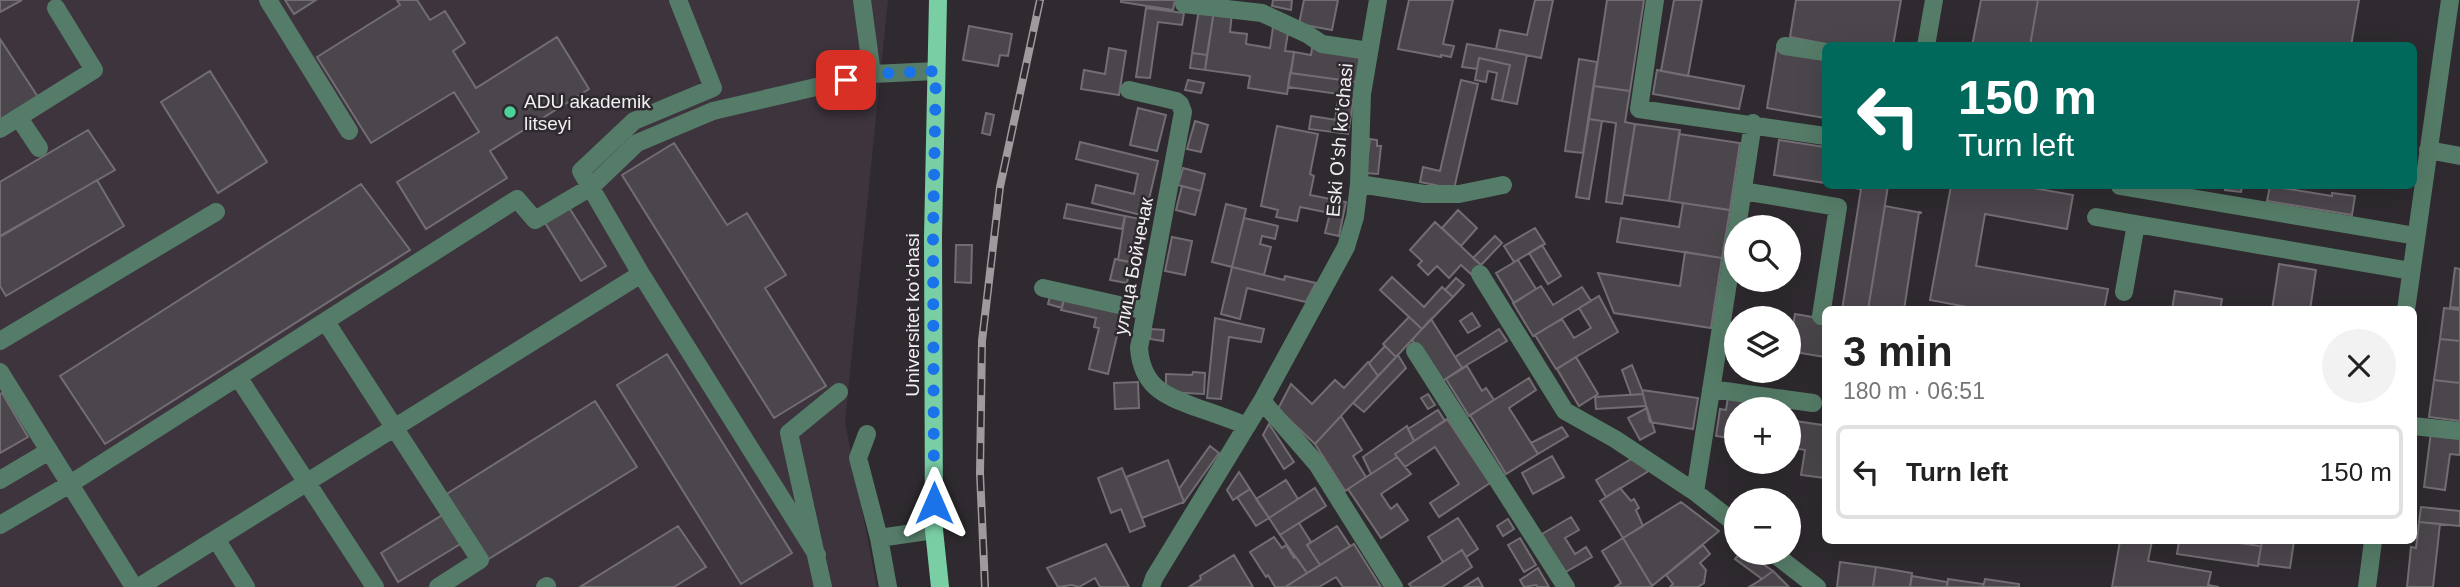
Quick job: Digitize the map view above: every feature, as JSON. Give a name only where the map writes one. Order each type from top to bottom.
[{"type":"main road","name":"Universitet kо‘chasi","points":[[938,0],[933,236],[934,530],[940,587]]},
{"type":"street","points":[[268,0],[349,131]]},
{"type":"street","points":[[678,0],[713,89],[634,121],[581,171],[640,274],[817,555]]},
{"type":"street","points":[[862,0],[872,74]]},
{"type":"street","name":"Eski Oʻsh koʻchasi","points":[[1150,587],[1262,401],[1346,247],[1355,217],[1368,51],[1378,0]]},
{"type":"street","points":[[1655,0],[1639,108],[1822,134]]},
{"type":"street","points":[[1928,42],[1934,0]]},
{"type":"street","points":[[2407,306],[2423,155],[2450,0]]},
{"type":"street","points":[[1184,4],[1262,13],[1288,24],[1322,44],[1368,51]]},
{"type":"street","points":[[0,129],[94,70],[56,8]]},
{"type":"street","points":[[1785,46],[1822,52]]},
{"type":"street","points":[[0,525],[69,484],[517,199],[535,220],[591,187],[637,143],[713,111],[872,74],[936,71]]},
{"type":"street","name":"улица Бойчечак","points":[[1129,90],[1176,101],[1184,112],[1139,348],[1143,368],[1154,386],[1167,397],[1247,426]]},
{"type":"street","points":[[19,118],[39,148]]},
{"type":"street","points":[[1738,215],[1753,123]]},
{"type":"street","points":[[2423,155],[2460,156]]},
{"type":"street","points":[[1359,184],[1424,194],[1459,194],[1503,185]]},
{"type":"street","points":[[2138,189],[2416,236]]},
{"type":"street","points":[[1742,191],[1838,207],[1823,306]]},
{"type":"street","points":[[0,341],[216,212]]},
{"type":"street","points":[[2096,216],[2411,271]]},
{"type":"street","points":[[2124,292],[2136,224]]},
{"type":"street","points":[[139,587],[640,274]]},
{"type":"street","points":[[1480,274],[1566,411],[1615,439],[1724,515]]},
{"type":"street","points":[[1043,288],[1146,311]]},
{"type":"street","points":[[1695,492],[1726,292]]},
{"type":"street","points":[[1821,316],[1822,310]]},
{"type":"street","points":[[326,321],[480,560],[438,587]]},
{"type":"street","points":[[1415,351],[1566,587]]},
{"type":"street","points":[[0,372],[134,587]]},
{"type":"street","points":[[238,377],[375,587]]},
{"type":"street","points":[[1711,389],[1813,403]]},
{"type":"street","points":[[823,587],[789,433],[839,392]]},
{"type":"street","points":[[1262,401],[1317,464],[1394,587]]},
{"type":"street","points":[[2417,426],[2460,431]]},
{"type":"street","points":[[867,434],[858,457],[879,538],[888,587]]},
{"type":"street","points":[[0,480],[50,451]]},
{"type":"street","points":[[879,538],[934,530]]},
{"type":"street","points":[[216,539],[246,587]]},
{"type":"street","points":[[2367,587],[2373,544]]},
{"type":"street","points":[[1789,565],[1817,587]]},
{"type":"shaded area","points":[[0,0],[888,0],[845,422],[877,587],[0,587]]},
{"type":"building","points":[[0,0],[22,0],[0,12]]},
{"type":"building","points":[[285,0],[316,0],[294,14]]},
{"type":"building","name":"ADU akademik litseyi","points":[[397,0],[417,0],[430,20],[445,11],[465,43],[453,51],[476,88],[557,37],[589,89],[490,151],[507,178],[426,229],[397,182],[479,132],[454,92],[371,143],[317,57],[400,5]]},
{"type":"building","points":[[1121,0],[1175,0],[1173,10]]},
{"type":"building","points":[[1273,0],[1292,0],[1291,10],[1272,6]]},
{"type":"building","points":[[1304,0],[1338,0],[1332,30],[1299,24]]},
{"type":"building","points":[[1409,0],[1453,0],[1443,44],[1454,46],[1451,57],[1398,49]]},
{"type":"building","points":[[1535,0],[1553,0],[1541,58],[1496,49],[1500,30],[1527,35]]},
{"type":"building","points":[[1607,0],[1644,0],[1630,91],[1594,86]]},
{"type":"building","points":[[1674,0],[1702,0],[1688,76],[1661,71]]},
{"type":"building","points":[[1796,0],[1901,0],[1894,42],[1822,43],[1790,37]]},
{"type":"building","points":[[1981,0],[2038,0],[2031,42],[1973,42]]},
{"type":"building","points":[[2038,0],[2359,0],[2352,42],[2031,42]]},
{"type":"building","points":[[1146,8],[1184,13],[1182,25],[1158,22],[1150,78],[1136,77]]},
{"type":"building","points":[[1199,9],[1214,11],[1207,55],[1192,53]]},
{"type":"building","points":[[1214,11],[1232,13],[1230,32],[1247,34],[1246,44],[1270,48],[1274,20],[1289,27],[1285,51],[1294,52],[1287,94],[1248,88],[1250,76],[1205,70]]},
{"type":"building","points":[[969,26],[1012,34],[1008,56],[1000,55],[998,66],[963,60]]},
{"type":"building","points":[[0,39],[38,97],[0,120]]},
{"type":"building","points":[[1467,44],[1527,55],[1517,104],[1502,101],[1510,65],[1479,58],[1477,69],[1462,67]]},
{"type":"building","points":[[1109,48],[1126,51],[1119,95],[1081,89],[1084,70],[1105,74]]},
{"type":"building","points":[[1312,48],[1360,55],[1356,82],[1291,73],[1294,52],[1311,55]]},
{"type":"building","points":[[1777,48],[1822,55],[1822,117],[1767,108]]},
{"type":"building","points":[[1192,53],[1207,55],[1205,70],[1190,68]]},
{"type":"building","points":[[1479,58],[1510,65],[1502,101],[1492,99],[1497,73],[1488,71],[1486,82],[1475,80]]},
{"type":"building","points":[[1579,59],[1597,62],[1583,153],[1565,151]]},
{"type":"building","points":[[1657,70],[1744,86],[1739,109],[1653,94]]},
{"type":"building","points":[[210,71],[267,162],[218,193],[161,102]]},
{"type":"building","points":[[1290,73],[1356,82],[1350,122],[1335,120],[1339,94],[1288,87]]},
{"type":"building","points":[[1188,80],[1204,83],[1201,93],[1185,90]]},
{"type":"building","points":[[1461,80],[1478,84],[1454,189],[1420,182],[1423,167],[1440,171]]},
{"type":"building","points":[[1594,86],[1630,91],[1625,122],[1635,124],[1622,204],[1606,202],[1616,123],[1589,119]]},
{"type":"building","points":[[1138,108],[1166,115],[1157,151],[1130,145]]},
{"type":"building","points":[[986,113],[994,115],[990,135],[982,133]]},
{"type":"building","points":[[1311,116],[1350,122],[1348,134],[1309,129]]},
{"type":"building","points":[[1589,119],[1602,121],[1589,199],[1576,197]]},
{"type":"building","points":[[1195,121],[1208,125],[1201,152],[1187,149]]},
{"type":"building","points":[[1635,124],[1680,130],[1669,201],[1624,195]]},
{"type":"building","points":[[1277,126],[1318,134],[1310,174],[1314,176],[1310,195],[1346,202],[1339,236],[1325,233],[1330,213],[1300,207],[1297,221],[1276,217],[1278,210],[1261,206]]},
{"type":"building","points":[[88,130],[115,170],[0,236],[0,182]]},
{"type":"building","points":[[1679,134],[1740,143],[1730,210],[1669,201]]},
{"type":"building","points":[[1370,139],[1377,140],[1377,146],[1381,146],[1378,174],[1366,173]]},
{"type":"building","points":[[1779,140],[1822,147],[1822,183],[1774,175]]},
{"type":"building","points":[[1080,142],[1158,161],[1145,216],[1092,203],[1096,185],[1134,194],[1138,174],[1076,159]]},
{"type":"building","points":[[674,143],[727,225],[747,213],[786,275],[765,288],[826,386],[774,418],[622,175]]},
{"type":"building","points":[[1183,168],[1205,174],[1201,191],[1178,185]]},
{"type":"building","points":[[97,180],[124,226],[6,296],[0,286],[0,237]]},
{"type":"building","points":[[361,184],[410,250],[105,444],[60,376]]},
{"type":"building","points":[[1182,186],[1201,191],[1195,215],[1176,210]]},
{"type":"building","points":[[1861,189],[1888,189],[1869,306],[1843,306]]},
{"type":"building","points":[[1950,189],[2039,189],[2073,195],[2067,229],[1985,214],[1976,266],[2108,289],[2105,306],[1962,306],[1930,300]]},
{"type":"building","points":[[2225,189],[2242,189],[2241,192]]},
{"type":"building","points":[[2269,189],[2355,196],[2352,215],[2267,201]]},
{"type":"building","points":[[1683,203],[1730,210],[1729,215],[1724,215],[1722,258],[1617,242],[1621,218],[1679,227]]},
{"type":"building","points":[[1067,204],[1125,216],[1122,229],[1064,218]]},
{"type":"building","points":[[1226,204],[1246,209],[1232,267],[1212,262]]},
{"type":"building","points":[[568,206],[606,266],[581,281],[544,221]]},
{"type":"building","points":[[1885,206],[1919,212],[1905,306],[1869,306]]},
{"type":"building","points":[[1458,210],[1477,228],[1461,246],[1442,228]]},
{"type":"building","points":[[1125,216],[1140,219],[1131,262],[1118,260]]},
{"type":"building","points":[[1244,218],[1278,226],[1275,239],[1262,236],[1260,244],[1271,247],[1264,275],[1232,267]]},
{"type":"building","points":[[1435,222],[1481,265],[1472,275],[1461,265],[1449,278],[1437,266],[1428,275],[1418,265],[1422,261],[1410,250]]},
{"type":"building","points":[[1535,228],[1545,244],[1514,262],[1504,246]]},
{"type":"building","points":[[1495,236],[1502,243],[1481,265],[1473,258]]},
{"type":"building","points":[[1172,237],[1192,241],[1185,275],[1165,271]]},
{"type":"building","points":[[956,245],[972,245],[971,283],[955,282]]},
{"type":"building","points":[[1542,245],[1561,276],[1548,284],[1529,253]]},
{"type":"building","points":[[1685,252],[1722,258],[1711,328],[1614,313],[1598,273],[1680,286]]},
{"type":"building","points":[[1115,259],[1131,262],[1127,283],[1110,280]]},
{"type":"building","points":[[1518,260],[1536,289],[1514,303],[1496,273]]},
{"type":"building","points":[[2279,264],[2316,270],[2311,306],[2273,306]]},
{"type":"building","points":[[1232,267],[1284,280],[1285,276],[1316,283],[1306,302],[1247,288],[1240,319],[1221,314]]},
{"type":"building","points":[[2455,268],[2460,269],[2460,308],[2450,307]]},
{"type":"building","points":[[1392,277],[1424,307],[1442,287],[1453,297],[1422,329],[1380,290]]},
{"type":"building","points":[[1456,278],[1464,285],[1453,297],[1445,290]]},
{"type":"building","points":[[1541,286],[1553,305],[1582,287],[1591,301],[1533,336],[1513,303]]},
{"type":"building","points":[[2175,291],[2222,299],[2221,306],[2173,306]]},
{"type":"building","points":[[1051,292],[1065,295],[1062,308],[1048,304]]},
{"type":"building","points":[[1065,295],[1123,310],[1108,374],[1089,369],[1099,328],[1094,327],[1096,318],[1061,310]]},
{"type":"building","points":[[1599,296],[1618,332],[1556,369],[1535,335],[1562,319],[1574,338],[1591,328],[1579,308]]},
{"type":"building","points":[[2444,308],[2460,310],[2460,341],[2440,339]]},
{"type":"building","points":[[1472,313],[1480,326],[1468,333],[1460,321]]},
{"type":"building","points":[[1801,315],[1822,318],[1822,357],[1801,353]]},
{"type":"building","points":[[1409,317],[1422,329],[1396,357],[1383,344]]},
{"type":"building","points":[[1215,318],[1264,329],[1261,342],[1229,337],[1221,399],[1207,398]]},
{"type":"building","points":[[1431,319],[1462,368],[1441,382],[1412,340]]},
{"type":"building","points":[[1151,329],[1164,330],[1163,341],[1150,339]]},
{"type":"building","points":[[1499,329],[1507,341],[1462,368],[1455,357]]},
{"type":"building","points":[[2440,339],[2460,341],[2460,383],[2434,380]]},
{"type":"building","points":[[1385,346],[1396,357],[1378,376],[1369,363]]},
{"type":"building","points":[[667,354],[792,553],[741,584],[617,385]]},
{"type":"building","points":[[1398,355],[1406,368],[1364,412],[1353,403]]},
{"type":"building","points":[[1576,357],[1598,394],[1579,406],[1557,369]]},
{"type":"building","points":[[1368,362],[1378,376],[1315,444],[1278,409],[1291,384],[1312,404],[1335,380],[1344,388]]},
{"type":"building","points":[[1632,365],[1643,394],[1631,395],[1622,370]]},
{"type":"building","points":[[1467,366],[1482,391],[1486,388],[1494,400],[1469,416],[1446,379]]},
{"type":"building","points":[[1193,372],[1205,373],[1204,394],[1166,392],[1166,374],[1192,375]]},
{"type":"building","points":[[1529,378],[1536,390],[1509,408],[1538,454],[1506,474],[1470,415]]},
{"type":"building","points":[[2434,380],[2460,383],[2460,421],[2429,417]]},
{"type":"building","points":[[1138,382],[1139,408],[1115,409],[1114,383]]},
{"type":"building","points":[[1642,390],[1698,398],[1693,429],[1650,422]]},
{"type":"building","points":[[2,393],[28,437],[0,453],[0,394]]},
{"type":"building","points":[[1428,394],[1435,405],[1428,409],[1421,398]]},
{"type":"building","points":[[1643,394],[1646,406],[1596,409],[1595,397]]},
{"type":"building","points":[[595,401],[637,467],[487,560],[445,495]]},
{"type":"building","points":[[1647,408],[1655,432],[1640,440],[1628,418]]},
{"type":"building","points":[[1720,409],[1724,410],[1724,437],[1716,436]]},
{"type":"building","points":[[1438,410],[1445,421],[1414,441],[1408,429]]},
{"type":"building","points":[[1341,416],[1362,450],[1353,456],[1366,477],[1345,491],[1315,444]]},
{"type":"building","points":[[1447,419],[1490,483],[1439,517],[1430,503],[1459,484],[1435,447],[1405,467],[1395,454]]},
{"type":"building","points":[[1801,422],[1822,425],[1822,478],[1801,475],[1805,450],[1801,449]]},
{"type":"building","points":[[1269,424],[1294,462],[1284,469],[1263,435]]},
{"type":"building","points":[[1407,426],[1414,441],[1395,454],[1397,457],[1371,474],[1363,457]]},
{"type":"building","points":[[1562,427],[1568,436],[1538,454],[1531,443]]},
{"type":"building","points":[[2431,432],[2460,436],[2460,455],[2450,454],[2445,490],[2424,487]]},
{"type":"building","points":[[1210,446],[1219,453],[1184,502],[1179,489]]},
{"type":"building","points":[[1552,456],[1564,477],[1533,494],[1522,473]]},
{"type":"building","points":[[1397,457],[1411,474],[1381,494],[1391,509],[1397,504],[1408,520],[1381,538],[1348,489]]},
{"type":"building","points":[[1633,458],[1646,465],[1647,472],[1606,497],[1596,480]]},
{"type":"building","points":[[1168,460],[1184,502],[1142,518],[1126,477]]},
{"type":"building","points":[[1122,468],[1145,526],[1130,532],[1121,509],[1111,513],[1098,478]]},
{"type":"building","points":[[1239,472],[1250,489],[1233,500],[1227,490]]},
{"type":"building","points":[[1286,480],[1298,499],[1269,518],[1256,499]]},
{"type":"building","points":[[1315,488],[1326,506],[1280,535],[1269,518]]},
{"type":"building","points":[[1620,488],[1631,501],[1634,499],[1643,526],[1623,538],[1600,501]]},
{"type":"building","points":[[1250,489],[1269,518],[1256,526],[1237,497]]},
{"type":"building","points":[[1681,502],[1719,531],[1652,586],[1623,538]]},
{"type":"building","points":[[2421,507],[2460,511],[2460,526],[2419,522]]},
{"type":"building","points":[[444,514],[462,543],[398,582],[381,553]]},
{"type":"building","points":[[1571,517],[1579,530],[1565,538],[1575,554],[1586,547],[1592,557],[1564,573],[1542,534]]},
{"type":"building","points":[[1458,518],[1478,549],[1466,557],[1462,550],[1443,562],[1428,537]]},
{"type":"building","points":[[1508,519],[1514,529],[1503,536],[1497,526]]},
{"type":"building","points":[[2419,522],[2440,524],[2433,587],[2407,587],[2411,547],[2416,548]]},
{"type":"building","points":[[1299,523],[1311,542],[1307,545],[1320,565],[1307,573],[1280,535]]},
{"type":"building","points":[[678,526],[706,567],[674,587],[580,587]]},
{"type":"building","points":[[1337,526],[1350,546],[1320,565],[1307,545]]},
{"type":"building","points":[[1274,537],[1282,548],[1286,545],[1307,573],[1285,587],[1275,587],[1250,552]]},
{"type":"building","points":[[1520,538],[1536,565],[1524,572],[1508,545]]},
{"type":"building","points":[[1623,538],[1652,587],[1615,587],[1621,583],[1602,551]]},
{"type":"building","points":[[1106,544],[1129,587],[1100,587],[1095,578],[1079,587],[1058,587],[1047,568]]},
{"type":"building","points":[[1354,544],[1381,587],[1343,587],[1336,577],[1319,587],[1285,587]]},
{"type":"building","points":[[2119,544],[2151,544],[2148,561],[2211,572],[2208,585],[2219,587],[2112,587]]},
{"type":"building","points":[[2179,544],[2261,546],[2258,566],[2177,554]]},
{"type":"building","points":[[2261,544],[2294,544],[2290,568],[2258,564]]},
{"type":"building","points":[[1703,545],[1710,554],[1700,563],[1706,570],[1704,583],[1698,587],[1670,587],[1673,584],[1666,575]]},
{"type":"building","points":[[1462,550],[1472,567],[1442,587],[1411,587],[1409,584]]},
{"type":"building","points":[[1234,555],[1253,587],[1189,587],[1201,579],[1200,576]]},
{"type":"building","points":[[1840,562],[1876,567],[1873,587],[1837,587]]},
{"type":"building","points":[[1743,565],[1764,565],[1773,571],[1762,579]]},
{"type":"building","points":[[1876,567],[1912,573],[1910,587],[1873,587]]},
{"type":"building","points":[[1538,568],[1549,587],[1524,587],[1520,580]]},
{"type":"building","points":[[1773,571],[1789,587],[1749,587],[1762,579]]},
{"type":"building","points":[[1912,576],[1947,582],[1947,587],[1910,587]]},
{"type":"building","points":[[1478,578],[1483,587],[1464,587]]},
{"type":"building","points":[[1948,579],[1983,584],[1983,587],[1947,587]]},
{"type":"building","points":[[1985,579],[2019,584],[2019,587],[1983,587]]},
{"type":"railway","points":[[985,587],[980,473],[982,341],[1000,187],[1040,0]]},
{"type":"place","name":"ADU akademik litseyi","points":[[510,112]]},
{"type":"route","points":[[846,80],[872,74],[936,71],[933,236],[934,503]]}]
